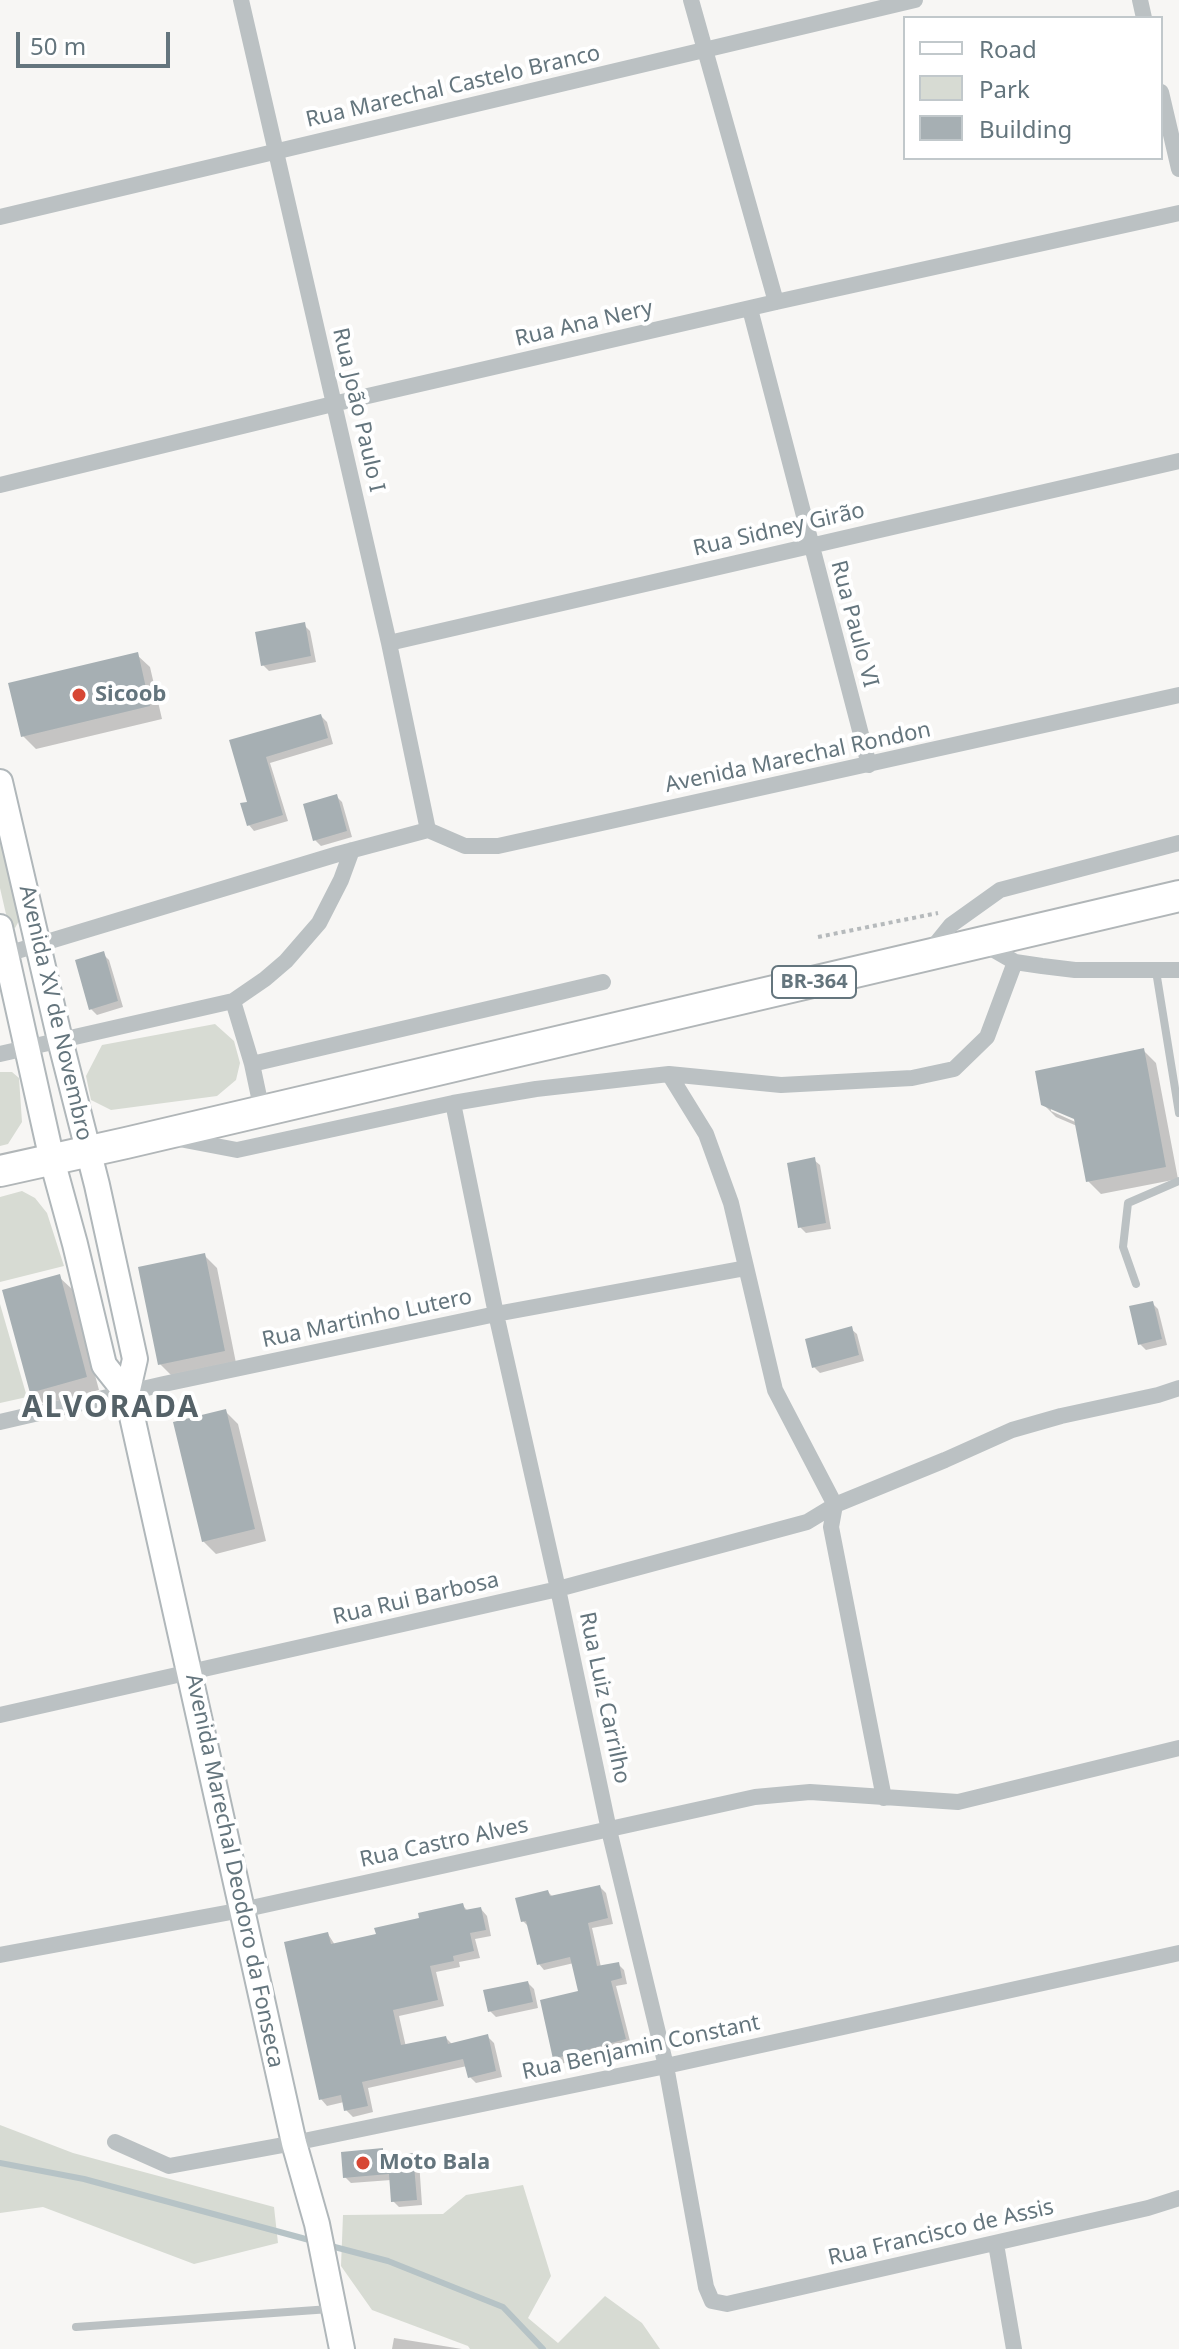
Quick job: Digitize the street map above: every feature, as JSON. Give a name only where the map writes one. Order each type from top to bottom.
[{"type":"highway","name":"BR-364","points":[[0,1171],[1179,896]]},
{"type":"main road","name":"Avenida XV de Novembro","points":[[0,782],[87,1152]]},
{"type":"main road","name":"Avenida XV de Novembro","points":[[0,927],[3,955],[52,1160]]},
{"type":"main road","name":"Avenida Marechal Deodoro da Fonseca","points":[[87,1152],[135,1359],[127,1394]]},
{"type":"main road","name":"Avenida Marechal Deodoro da Fonseca","points":[[52,1160],[104,1365],[127,1394],[294,2143],[317,2224],[342,2349]]},
{"type":"street","name":"Rua João Paulo I","points":[[241,0],[389,643],[428,830]]},
{"type":"street","points":[[691,0],[776,302]]},
{"type":"street","name":"Rua Marechal Castelo Branco","points":[[0,217],[915,0]]},
{"type":"street","points":[[1163,101],[1179,169]]},
{"type":"street","name":"Rua Ana Nery","points":[[0,485],[333,404],[1179,213]]},
{"type":"street","name":"Rua Paulo VI","points":[[750,309],[869,765]]},
{"type":"street","name":"Rua Sidney Girão","points":[[389,643],[1179,461]]},
{"type":"street","name":"Avenida Marechal Rondon","points":[[428,830],[465,846],[498,846],[1179,695]]},
{"type":"street","points":[[3,955],[428,830]]},
{"type":"street","points":[[926,956],[951,925],[1000,890],[1179,843]]},
{"type":"street","points":[[0,1054],[233,1001],[276,970],[319,923],[352,850]]},
{"type":"street","points":[[981,942],[1015,962],[1075,970],[1179,970]]},
{"type":"street","points":[[161,1135],[237,1150],[453,1103],[536,1089],[669,1074],[781,1085],[912,1078],[954,1069],[987,1037],[1015,962]]},
{"type":"street","points":[[252,1064],[603,982]]},
{"type":"street","points":[[233,1001],[262,1111]]},
{"type":"street","points":[[669,1074],[706,1134],[731,1203],[775,1390],[835,1505],[831,1527],[892,1799]]},
{"type":"street","name":"Rua Luiz Carrilho","points":[[453,1103],[609,1830],[666,2066],[706,2287],[712,2301]]},
{"type":"street","name":"Rua Martinho Lutero","points":[[0,1422],[496,1314],[746,1268]]},
{"type":"street","name":"Rua Rui Barbosa","points":[[0,1715],[558,1589],[807,1522],[835,1505],[1012,1430],[1179,1388]]},
{"type":"street","name":"Rua Castro Alves","points":[[0,1955],[242,1910],[755,1797],[810,1792],[958,1802],[1179,1748]]},
{"type":"street","name":"Rua Benjamin Constant","points":[[115,2142],[169,2166],[666,2066],[1179,1953]]},
{"type":"street","name":"Rua Francisco de Assis","points":[[712,2301],[727,2304],[996,2244],[1179,2198]]},
{"type":"street","points":[[996,2244],[1014,2349]]},
{"type":"lane","points":[[1156,970],[1179,1113]]},
{"type":"lane","points":[[1136,1284],[1123,1247],[1128,1203],[1179,1181]]},
{"type":"lane","points":[[76,2327],[334,2309]]},
{"type":"path","points":[[818,937],[975,905]]},
{"type":"green space","points":[[0,831],[20,919],[15,928],[8,923],[0,888]]},
{"type":"green space","points":[[215,1024],[234,1041],[240,1063],[236,1080],[217,1096],[111,1110],[91,1100],[86,1076],[102,1045]]},
{"type":"green space","points":[[0,1072],[12,1072],[19,1078],[22,1122],[8,1144],[0,1146]]},
{"type":"green space","points":[[22,1191],[35,1198],[47,1213],[64,1266],[0,1282],[0,1197]]},
{"type":"green space","points":[[0,1304],[27,1397],[0,1403]]},
{"type":"green space","points":[[0,2125],[73,2153],[274,2207],[278,2243],[194,2264],[43,2207],[0,2213]]},
{"type":"green space","points":[[523,2185],[551,2276],[528,2318],[558,2343],[605,2296],[642,2323],[660,2349],[470,2349],[372,2310],[341,2266],[343,2215],[443,2214],[466,2195]]},
{"type":"building","points":[[305,622],[311,656],[261,666],[255,632]]},
{"type":"building","name":"Sicoob","points":[[138,652],[150,706],[21,737],[8,683]]},
{"type":"building","points":[[321,714],[328,738],[266,757],[283,815],[247,826],[240,803],[247,802],[229,740]]},
{"type":"building","points":[[337,794],[347,831],[313,841],[303,804]]},
{"type":"building","points":[[104,951],[118,1001],[89,1010],[75,960]]},
{"type":"building","points":[[1144,1048],[1166,1167],[1086,1182],[1074,1119],[1041,1105],[1035,1071]]},
{"type":"building","points":[[815,1157],[826,1223],[798,1228],[787,1163]]},
{"type":"building","points":[[205,1253],[225,1351],[158,1365],[138,1267]]},
{"type":"building","points":[[60,1274],[87,1377],[30,1393],[2,1290]]},
{"type":"building","points":[[1153,1301],[1162,1339],[1138,1345],[1129,1306]]},
{"type":"building","points":[[852,1326],[859,1355],[812,1368],[805,1339]]},
{"type":"building","points":[[226,1409],[255,1529],[202,1542],[173,1422]]},
{"type":"building","points":[[600,1885],[608,1918],[588,1923],[597,1966],[619,1962],[622,1978],[611,1981],[626,2039],[553,2059],[540,2000],[578,1991],[570,1957],[537,1965],[526,1921],[521,1922],[515,1898],[548,1890],[550,1896]]},
{"type":"building","points":[[463,1903],[465,1910],[481,1907],[486,1930],[470,1933],[474,1951],[453,1956],[454,1961],[430,1966],[438,2000],[393,2010],[401,2045],[446,2036],[448,2044],[488,2034],[496,2071],[468,2078],[463,2059],[362,2082],[368,2106],[344,2111],[341,2095],[319,2100],[284,1942],[328,1932],[331,1944],[376,1934],[374,1928],[419,1918],[418,1913]]},
{"type":"building","points":[[528,1981],[533,2002],[488,2012],[483,1990]]},
{"type":"building","points":[[383,2148],[383,2156],[413,2153],[417,2200],[391,2202],[389,2174],[343,2178],[341,2152]]},
{"type":"waterway","points":[[0,2163],[84,2179],[313,2241]]},
{"type":"waterway","points":[[327,2245],[388,2261],[503,2307],[543,2349]]},
{"type":"place","name":"Sicoob","points":[[79,695]]},
{"type":"place","name":"Moto Bala","points":[[363,2163]]},
{"type":"district","name":"ALVORADA","points":[[111,1408]]}]
